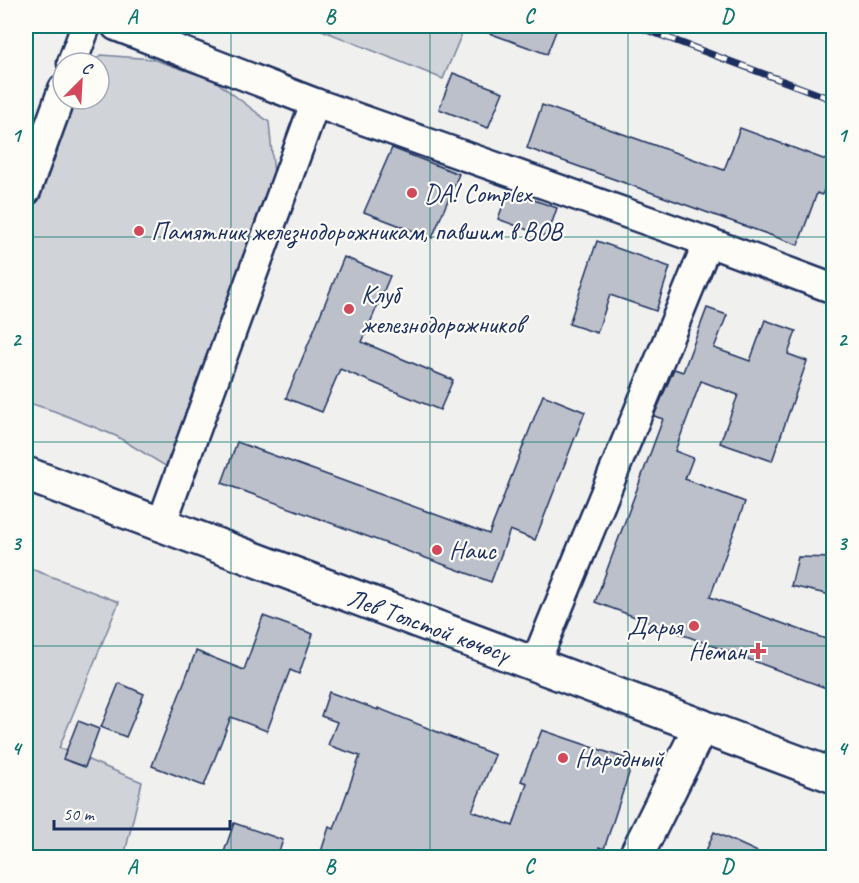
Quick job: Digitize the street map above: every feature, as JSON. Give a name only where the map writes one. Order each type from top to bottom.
[{"type":"main road","name":"Лев Толстой көчөсү","points":[[26,474],[834,776]]},
{"type":"main road","points":[[635,858],[701,726]]},
{"type":"street","points":[[77,51],[86,26]]},
{"type":"street","points":[[116,26],[315,103],[834,289]]},
{"type":"street","points":[[161,525],[315,103]]},
{"type":"street","points":[[26,191],[55,111]]},
{"type":"street","points":[[535,664],[708,242]]},
{"type":"shaded area","points":[[321,26],[465,26],[443,79],[319,29]]},
{"type":"shaded area","points":[[111,56],[152,59],[214,80],[269,122],[275,185],[187,424],[167,467],[116,436],[26,402],[26,215],[63,111],[111,111]]},
{"type":"shaded area","points":[[26,567],[119,602],[59,748],[142,782],[124,857],[26,857]]},
{"type":"building","points":[[476,26],[558,26],[547,54],[475,28]]},
{"type":"building","points":[[453,73],[503,92],[488,128],[439,109]]},
{"type":"building","points":[[542,105],[724,170],[740,128],[834,164],[822,195],[817,193],[798,245],[527,148]]},
{"type":"building","name":"DA! Complex","points":[[392,148],[459,174],[432,238],[364,212]]},
{"type":"building","points":[[508,191],[557,208],[547,237],[498,219]]},
{"type":"building","points":[[597,241],[670,267],[656,311],[610,295],[597,333],[569,324]]},
{"type":"building","name":"Клуб железнодорожников","points":[[344,257],[390,276],[362,342],[453,380],[440,410],[340,369],[322,412],[286,398]]},
{"type":"building","points":[[707,308],[727,315],[714,348],[750,361],[765,320],[796,331],[788,354],[807,361],[772,461],[720,443],[738,395],[701,381],[675,451],[693,458],[685,479],[745,502],[710,597],[834,642],[834,691],[595,602],[663,419],[654,416],[674,369],[683,372]]},
{"type":"building","points":[[543,395],[585,412],[535,540],[510,530],[491,582],[222,483],[237,442],[489,534]]},
{"type":"building","points":[[798,557],[834,558],[834,583],[831,595],[791,586]]},
{"type":"building","points":[[263,616],[313,634],[299,674],[290,670],[267,731],[231,717],[204,786],[152,766],[196,651],[244,670]]},
{"type":"building","points":[[119,683],[144,694],[126,737],[101,727]]},
{"type":"building","points":[[329,692],[378,710],[378,708],[495,755],[472,811],[513,826],[527,783],[521,781],[542,730],[633,761],[604,849],[599,847],[596,858],[319,858],[329,827],[334,829],[360,756],[328,745],[337,722],[321,716]]},
{"type":"building","points":[[78,721],[99,729],[85,767],[63,759]]},
{"type":"building","points":[[234,823],[283,840],[277,858],[222,858]]},
{"type":"building","points":[[714,832],[771,858],[703,858]]},
{"type":"railway","points":[[636,26],[834,100]]},
{"type":"place","name":"DA! Complex","points":[[412,193]]},
{"type":"place","name":"Памятник железнодорожникам, павшим в ВОВ","points":[[139,231]]},
{"type":"place","name":"Клуб железнодорожников","points":[[349,309]]},
{"type":"place","name":"Наис","points":[[437,550]]},
{"type":"place","name":"Дарья","points":[[694,626]]},
{"type":"place","name":"Неман","points":[[758,651]]},
{"type":"place","name":"Народный","points":[[563,758]]}]
